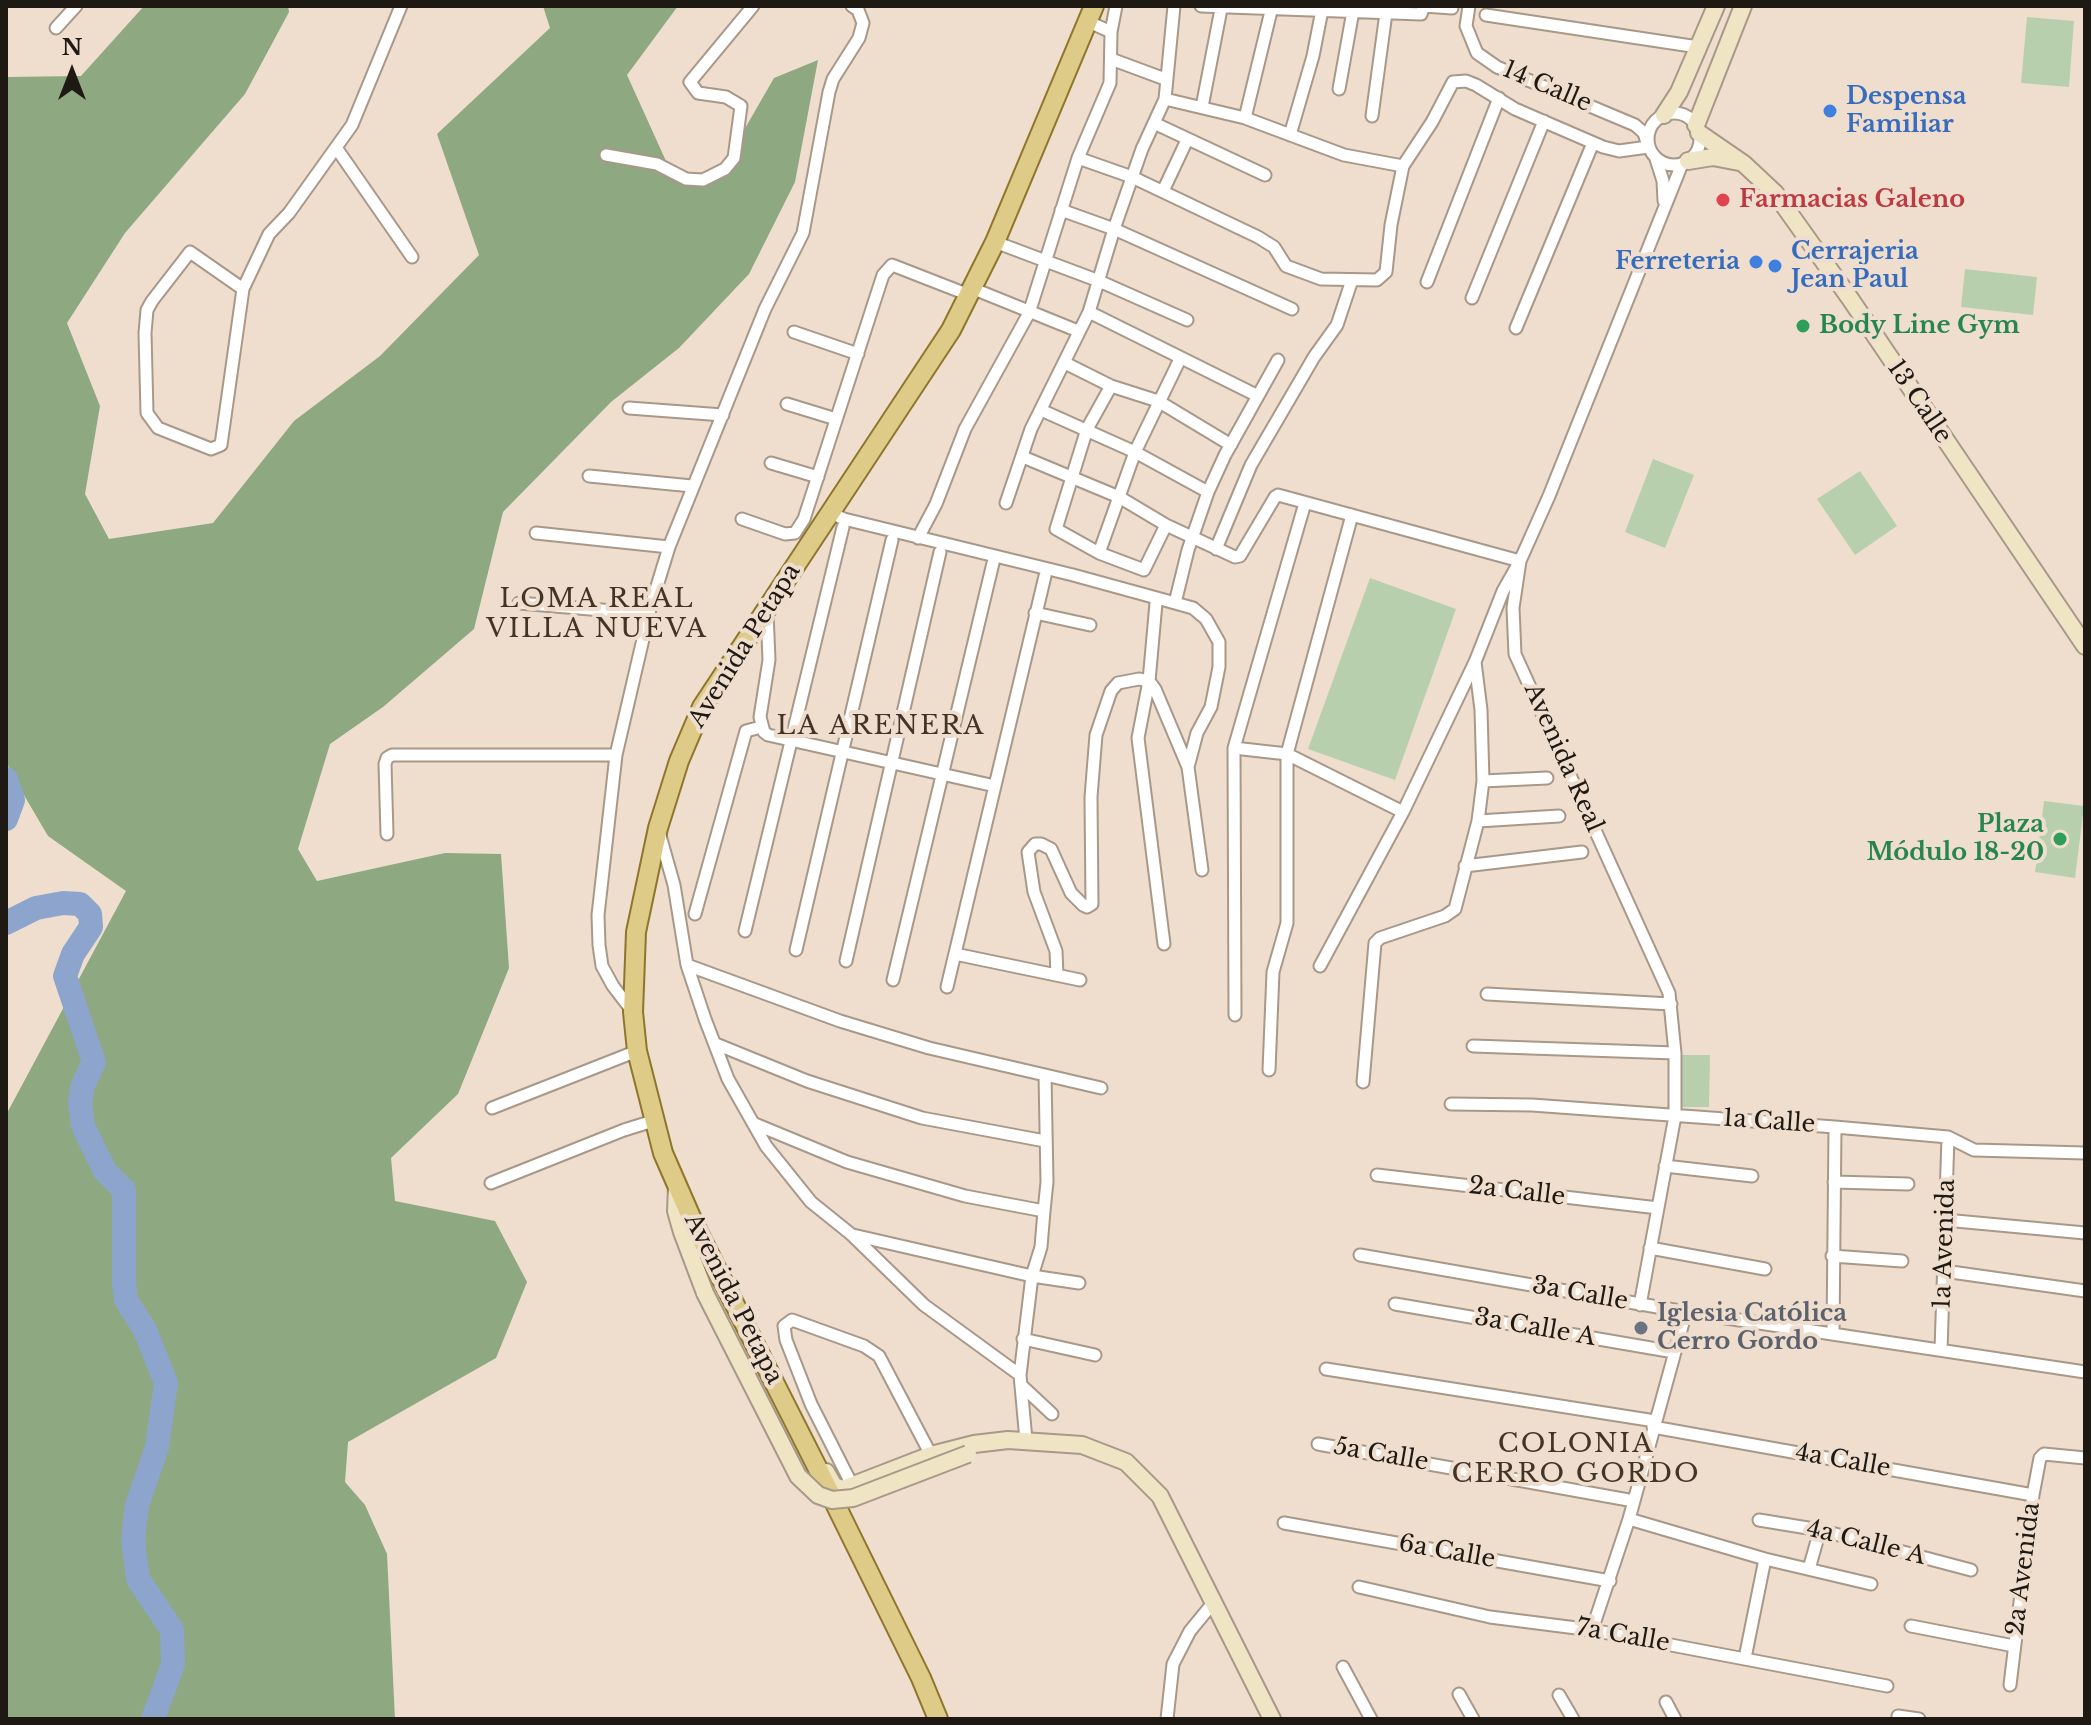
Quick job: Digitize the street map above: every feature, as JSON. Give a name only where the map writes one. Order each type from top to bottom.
[{"type":"main road","points":[[1661,116],[1679,92],[1716,6]]},
{"type":"main road","points":[[1698,129],[1743,6]]},
{"type":"main road","name":"Avenida Petapa","points":[[938,1719],[917,1670],[677,1185],[653,1121],[637,1051],[633,1012],[636,932],[658,828],[686,742],[702,707],[818,529],[837,520],[951,330],[995,242],[1091,14]]},
{"type":"main road","name":"13 Calle","points":[[1698,129],[1744,164],[1775,193],[2085,646]]},
{"type":"main road","points":[[1685,162],[1713,157],[1744,164]]},
{"type":"main road","points":[[677,1185],[676,1211],[694,1269],[798,1476],[818,1495],[832,1500],[853,1498],[1008,1440]]},
{"type":"main road","points":[[816,1465],[828,1473],[837,1488],[931,1455],[974,1444],[1008,1440],[1064,1442],[1098,1449],[1126,1462],[1160,1496],[1269,1717]]},
{"type":"street","points":[[56,28],[76,6]]},
{"type":"street","points":[[243,289],[190,252],[147,310],[147,413],[158,428],[211,449],[221,445],[243,289],[269,234],[289,213],[352,125],[401,6]]},
{"type":"street","points":[[606,155],[657,164],[686,179],[703,180],[725,169],[734,158],[741,106],[726,97],[698,93],[690,82],[753,6]]},
{"type":"street","points":[[633,1012],[602,966],[599,945],[598,915],[616,755],[649,614],[669,547],[765,309],[803,233],[829,92],[833,79],[859,38],[863,23],[858,10],[852,6]]},
{"type":"street","points":[[918,538],[936,504],[965,429],[1029,313],[1078,158],[1110,83],[1111,32],[1116,6]]},
{"type":"street","points":[[1006,503],[1031,429],[1089,312],[1132,177],[1165,99],[1174,6]]},
{"type":"street","points":[[1201,6],[1421,14],[1424,6],[1452,8]]},
{"type":"street","name":"14 Calle","points":[[1469,6],[1466,26],[1477,53],[1497,67],[1625,117],[1641,129],[1648,145]]},
{"type":"street","points":[[1245,118],[1272,7]]},
{"type":"street","points":[[1202,107],[1229,8]]},
{"type":"street","points":[[1290,135],[1329,9]]},
{"type":"street","points":[[1339,89],[1358,10]]},
{"type":"street","points":[[1372,116],[1390,11]]},
{"type":"street","points":[[1091,14],[1111,32]]},
{"type":"street","points":[[1486,15],[1698,47]]},
{"type":"street","points":[[1111,59],[1165,79]]},
{"type":"street","points":[[1078,158],[1163,191],[1274,247],[1286,266],[1321,279],[1377,280],[1386,272],[1391,225],[1403,166],[1432,122],[1453,82],[1466,81],[1593,143],[1619,151],[1648,145]]},
{"type":"street","points":[[1427,282],[1499,98]]},
{"type":"street","points":[[1165,99],[1245,118],[1344,155],[1403,166]]},
{"type":"street","points":[[1684,115],[1698,129],[1697,152],[1685,162],[1668,165],[1656,159],[1648,145],[1651,126],[1661,116],[1684,115]]},
{"type":"street","name":"14 Calle","points":[[1625,117],[1661,116]]},
{"type":"street","points":[[1472,298],[1544,121]]},
{"type":"street","points":[[1156,124],[1265,175]]},
{"type":"street","points":[[1163,191],[1187,140]]},
{"type":"street","points":[[1516,328],[1593,143]]},
{"type":"street","points":[[337,149],[412,257]]},
{"type":"street","name":"Avenida Real","points":[[1656,159],[1665,191],[1660,223]]},
{"type":"street","name":"Avenida Real","points":[[1640,1305],[1675,1116],[1675,1053],[1669,993],[1515,654],[1513,608],[1520,561],[1685,162]]},
{"type":"street","points":[[1061,210],[1114,229],[1292,309]]},
{"type":"street","points":[[995,242],[1099,281],[1187,320]]},
{"type":"street","points":[[742,519],[759,527],[795,533],[807,511],[883,275],[892,265],[1078,331]]},
{"type":"street","points":[[1216,549],[1251,465],[1307,368],[1337,325],[1352,280]]},
{"type":"street","points":[[1089,312],[1258,396]]},
{"type":"street","points":[[794,332],[858,354]]},
{"type":"street","points":[[1099,553],[1135,452],[1180,359]]},
{"type":"street","points":[[1175,603],[1208,492],[1278,360]]},
{"type":"street","points":[[1065,363],[1111,386],[1158,401],[1231,445]]},
{"type":"street","points":[[1111,386],[1087,429],[1056,528],[1099,553],[1147,570],[1166,525]]},
{"type":"street","points":[[787,404],[836,419]]},
{"type":"street","points":[[629,408],[723,415]]},
{"type":"street","points":[[1041,410],[1135,452],[1208,492]]},
{"type":"street","points":[[1023,457],[1119,497],[1166,525],[1235,557],[1240,556],[1276,496],[1520,561],[1503,591],[1475,662],[1403,812],[1320,966]]},
{"type":"street","points":[[771,463],[818,477]]},
{"type":"street","points":[[589,476],[692,486]]},
{"type":"street","points":[[1235,1015],[1234,748],[1305,503]]},
{"type":"street","points":[[807,511],[818,529]]},
{"type":"street","points":[[1269,1070],[1273,972],[1287,923],[1287,754],[1352,515]]},
{"type":"street","points":[[745,931],[837,520],[844,519],[1073,575],[1193,608],[1206,619],[1219,642],[1216,687],[1211,707],[1197,733],[1188,767]]},
{"type":"street","points":[[536,533],[669,547]]},
{"type":"street","points":[[796,950],[892,540]]},
{"type":"street","points":[[846,961],[940,552]]},
{"type":"street","points":[[893,980],[993,563]]},
{"type":"street","points":[[947,987],[1045,576]]},
{"type":"street","points":[[519,603],[649,614]]},
{"type":"street","points":[[1156,603],[1149,681],[1138,738],[1164,944]]},
{"type":"street","points":[[767,606],[769,660],[760,708],[761,727],[768,735],[995,786]]},
{"type":"street","points":[[1035,613],[1090,625]]},
{"type":"street","points":[[1363,1082],[1375,943],[1380,938],[1453,912],[1478,821],[1483,781],[1481,710],[1475,662]]},
{"type":"street","points":[[1057,975],[1056,951],[1034,892],[1028,852],[1035,844],[1051,849],[1071,893],[1083,905],[1087,907],[1092,904],[1091,797],[1096,735],[1111,691],[1118,683],[1139,679],[1149,681],[1155,689],[1188,767],[1202,870]]},
{"type":"street","points":[[695,914],[746,731],[761,727]]},
{"type":"street","points":[[1234,748],[1287,754],[1403,812]]},
{"type":"street","points":[[387,834],[385,764],[392,755],[616,755]]},
{"type":"street","points":[[1483,781],[1547,778]]},
{"type":"street","points":[[1478,821],[1559,816]]},
{"type":"street","points":[[658,828],[674,885],[687,965],[705,1019],[728,1079],[766,1146],[811,1202],[852,1235],[924,1305],[1020,1380],[1052,1414]]},
{"type":"street","points":[[1465,866],[1582,852]]},
{"type":"street","points":[[955,954],[1080,980]]},
{"type":"street","points":[[687,965],[840,1021],[929,1048],[1101,1088]]},
{"type":"street","points":[[1487,994],[1671,1004]]},
{"type":"street","points":[[716,1044],[807,1081],[922,1118],[1045,1141]]},
{"type":"street","points":[[1473,1046],[1675,1053]]},
{"type":"street","points":[[492,1108],[637,1051]]},
{"type":"street","points":[[1026,1440],[1020,1380],[1032,1276],[1041,1247],[1047,1182],[1045,1075]]},
{"type":"street","name":"1a Calle","points":[[1451,1104],[1532,1105],[1835,1127],[1948,1137],[1974,1150],[2085,1153]]},
{"type":"street","points":[[491,1183],[653,1121]]},
{"type":"street","points":[[754,1124],[847,1162],[965,1196],[1044,1211]]},
{"type":"street","points":[[1833,1334],[1835,1127]]},
{"type":"street","name":"1a Avenida","points":[[1941,1350],[1948,1137]]},
{"type":"street","points":[[1665,1166],[1752,1176]]},
{"type":"street","name":"2a Calle","points":[[1377,1175],[1658,1208]]},
{"type":"street","points":[[1834,1182],[1908,1184]]},
{"type":"street","points":[[1945,1220],[2085,1233]]},
{"type":"street","points":[[852,1235],[1032,1276],[1079,1283]]},
{"type":"street","points":[[1650,1248],[1765,1269]]},
{"type":"street","name":"3a Calle","points":[[1360,1255],[1640,1305],[2085,1372]]},
{"type":"street","points":[[1832,1256],[1902,1261]]},
{"type":"street","points":[[1944,1271],[2085,1291]]},
{"type":"street","name":"3a Calle A","points":[[1395,1304],[1674,1352]]},
{"type":"street","points":[[1592,1630],[1629,1519],[1686,1312]]},
{"type":"street","points":[[852,1485],[811,1404],[786,1340],[784,1326],[790,1321],[806,1323],[864,1346],[879,1356],[931,1455]]},
{"type":"street","points":[[1023,1339],[1095,1355]]},
{"type":"street","name":"4a Calle","points":[[1326,1369],[1654,1424],[2033,1495]]},
{"type":"street","name":"5a Calle","points":[[1318,1444],[1634,1501]]},
{"type":"street","name":"2a Avenida","points":[[2010,1685],[2040,1458],[2044,1454],[2085,1458]]},
{"type":"street","points":[[1629,1519],[1765,1559],[1871,1584]]},
{"type":"street","name":"4a Calle A","points":[[1759,1520],[1820,1530],[1971,1570]]},
{"type":"street","name":"6a Calle","points":[[1284,1523],[1610,1581]]},
{"type":"street","points":[[1809,1569],[1820,1530]]},
{"type":"street","points":[[1745,1658],[1765,1559]]},
{"type":"street","name":"7a Calle","points":[[1359,1587],[1490,1617],[1592,1630],[1887,1686]]},
{"type":"street","points":[[1167,1719],[1173,1664],[1190,1631],[1213,1603]]},
{"type":"street","points":[[1911,1626],[2014,1646]]},
{"type":"street","points":[[1343,1667],[1371,1719]]},
{"type":"street","points":[[1459,1694],[1473,1719]]},
{"type":"street","points":[[1559,1695],[1573,1719]]},
{"type":"street","points":[[1666,1702],[1675,1719]]},
{"type":"street","points":[[1898,1716],[1919,1719]]},
{"type":"green space","points":[[144,6],[288,6],[289,12],[245,94],[125,233],[67,323],[100,406],[85,494],[109,539],[213,523],[294,421],[380,356],[479,255],[437,134],[550,28],[543,6],[678,6],[627,75],[671,172],[717,177],[774,78],[818,60],[795,182],[749,274],[679,348],[611,402],[503,512],[474,629],[383,707],[330,744],[298,849],[317,881],[445,853],[501,854],[509,968],[458,1094],[391,1158],[395,1201],[495,1221],[527,1282],[496,1358],[348,1442],[345,1482],[365,1505],[387,1554],[395,1719],[6,1719],[6,1115],[126,891],[48,836],[6,760],[6,77],[81,76]]},
{"type":"green space","points":[[2027,17],[2074,21],[2069,87],[2021,83]]},
{"type":"green space","points":[[1965,269],[2037,277],[2033,315],[1961,307]]},
{"type":"green space","points":[[1653,459],[1694,475],[1665,548],[1625,532]]},
{"type":"green space","points":[[1860,471],[1897,526],[1855,555],[1817,499]]},
{"type":"green space","points":[[1370,578],[1456,609],[1395,780],[1308,749]]},
{"type":"green space","name":"Plaza Módulo 18-20","points":[[2044,801],[2084,806],[2075,878],[2035,872]]},
{"type":"green space","points":[[1681,1055],[1710,1055],[1709,1107],[1680,1107]]},
{"type":"waterway","points":[[6,779],[13,800],[6,819]]},
{"type":"waterway","points":[[6,923],[36,908],[63,903],[80,904],[90,914],[91,927],[73,954],[65,976],[94,1062],[83,1085],[80,1102],[83,1126],[105,1171],[124,1190],[126,1300],[145,1330],[166,1383],[157,1447],[137,1505],[133,1540],[138,1579],[172,1630],[173,1664],[153,1719]]},
{"type":"place","name":"Despensa Familiar","points":[[1830,111]]},
{"type":"place","name":"Farmacias Galeno","points":[[1723,200]]},
{"type":"place","name":"Ferreteria","points":[[1756,262]]},
{"type":"place","name":"Cerrajeria Jean Paul","points":[[1775,266]]},
{"type":"place","name":"Body Line Gym","points":[[1803,326]]},
{"type":"place","name":"Plaza Módulo 18-20","points":[[2060,839]]},
{"type":"place","name":"Iglesia Católica Cerro Gordo","points":[[1641,1328]]},
{"type":"district","name":"LOMA REAL VILLA NUEVA","points":[[597,615]]},
{"type":"district","name":"LA ARENERA","points":[[881,727]]},
{"type":"district","name":"COLONIA CERRO GORDO","points":[[1576,1460]]}]
